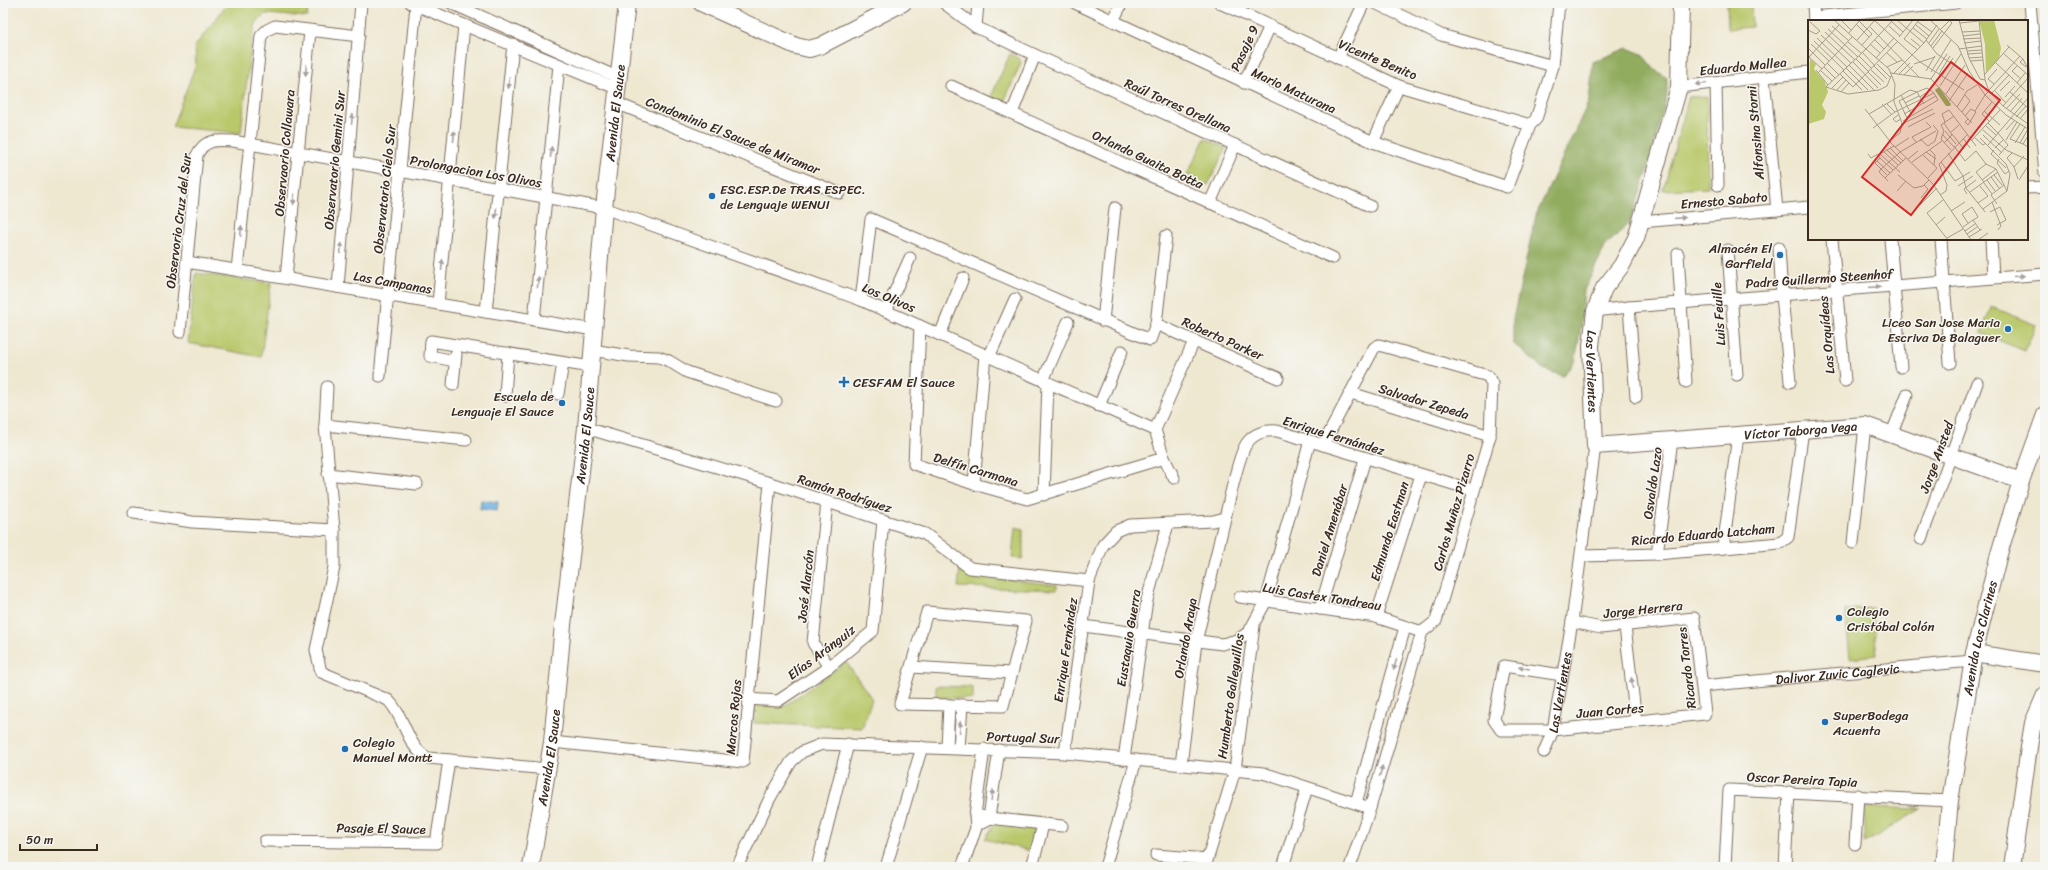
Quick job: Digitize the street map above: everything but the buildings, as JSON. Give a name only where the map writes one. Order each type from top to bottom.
[{"type":"street","name":"Observatorio Gemini Sur","points":[[338,287],[361,3]]},
{"type":"street","points":[[451,3],[618,90]]},
{"type":"street","name":"Avenida El Sauce","points":[[531,867],[536,846],[552,742],[563,625],[586,428],[604,208],[627,3]]},
{"type":"street","points":[[701,3],[796,46],[809,49],[820,46],[903,3]]},
{"type":"street","name":"Raúl Torres Orellana","points":[[944,3],[976,27],[1370,206]]},
{"type":"street","points":[[976,27],[978,3]]},
{"type":"street","name":"Mario Maturana","points":[[1075,3],[1373,142],[1507,187],[1530,124]]},
{"type":"street","points":[[1113,21],[1122,3]]},
{"type":"street","name":"Vicente Benito","points":[[1220,3],[1399,86],[1530,124]]},
{"type":"street","points":[[1338,58],[1364,3]]},
{"type":"street","points":[[1375,3],[1441,35],[1553,66]]},
{"type":"street","name":"Las Vertientes","points":[[1544,752],[1553,730],[1572,622],[1582,556],[1595,446],[1591,346],[1596,311],[1604,288],[1622,265],[1636,238],[1679,87],[1681,3]]},
{"type":"street","points":[[1813,3],[1814,19],[1956,3]]},
{"type":"street","points":[[2030,3],[2042,103],[2045,173]]},
{"type":"street","points":[[414,4],[513,44],[618,90]]},
{"type":"street","name":"Observatorio Cielo Sur","points":[[380,376],[400,172],[414,4]]},
{"type":"street","points":[[1530,124],[1536,119],[1553,66],[1555,4]]},
{"type":"street","points":[[438,304],[464,25]]},
{"type":"street","points":[[237,270],[260,40],[267,30],[275,26],[359,36]]},
{"type":"street","name":"Pasaje 9","points":[[1244,83],[1270,26]]},
{"type":"street","name":"Observaorio Collawara","points":[[286,278],[310,31]]},
{"type":"street","points":[[486,312],[513,44]]},
{"type":"street","points":[[1012,113],[1035,55]]},
{"type":"street","points":[[534,320],[559,65]]},
{"type":"street","name":"Eduardo Mallea","points":[[1679,87],[1808,72]]},
{"type":"street","name":"Alfonsina Storni","points":[[1764,77],[1777,210]]},
{"type":"street","points":[[1716,82],[1718,185]]},
{"type":"street","name":"Orlando Guaita Botta","points":[[951,86],[1333,258]]},
{"type":"street","points":[[1373,142],[1399,86]]},
{"type":"street","name":"Condominio El Sauce de Miramar","points":[[618,90],[839,194]]},
{"type":"street","name":"Observorio Cruz del Sur","points":[[180,332],[199,151],[205,144],[216,140],[233,141],[249,145]]},
{"type":"street","name":"Prolongacion Los Olivos","points":[[249,145],[604,208]]},
{"type":"street","points":[[1210,203],[1234,145]]},
{"type":"street","points":[[2028,188],[2045,187]]},
{"type":"street","name":"Ernesto Sabato","points":[[1641,222],[1808,207]]},
{"type":"street","name":"Los Olivos","points":[[604,208],[861,300],[1155,430]]},
{"type":"street","points":[[1103,321],[1115,208]]},
{"type":"street","points":[[861,300],[871,219],[1103,321],[1150,340],[1156,324],[1166,236]]},
{"type":"street","name":"Las Orquídeas","points":[[1832,240],[1845,381]]},
{"type":"street","points":[[1890,240],[1901,367]]},
{"type":"street","points":[[1941,240],[1950,363]]},
{"type":"street","points":[[1991,240],[1993,278]]},
{"type":"street","points":[[1780,248],[1782,295],[1790,382]]},
{"type":"street","name":"Luis Feuille","points":[[1728,250],[1730,299],[1737,375]]},
{"type":"street","points":[[1678,254],[1686,382]]},
{"type":"street","points":[[886,311],[910,258]]},
{"type":"street","name":"Las Campanas","points":[[187,262],[594,330]]},
{"type":"street","name":"Padre Guillermo Steenhof","points":[[1596,311],[1629,307],[2045,274]]},
{"type":"street","points":[[940,335],[963,278]]},
{"type":"street","points":[[974,484],[987,356],[1015,299]]},
{"type":"street","points":[[1629,307],[1636,397]]},
{"type":"street","points":[[1044,495],[1046,382],[1068,322]]},
{"type":"street","name":"Roberto Parker","points":[[1156,324],[1278,378]]},
{"type":"street","name":"Delfín Carmona","points":[[920,326],[914,464],[974,484],[1027,499],[1164,458]]},
{"type":"street","points":[[1174,478],[1164,458],[1155,430],[1194,340]]},
{"type":"street","points":[[455,361],[430,356],[431,341],[591,367]]},
{"type":"street","points":[[453,385],[457,345]]},
{"type":"street","name":"Carlos Muñoz Pizarro","points":[[1323,445],[1374,348],[1380,345],[1488,376],[1492,384],[1490,436],[1436,621],[1422,632]]},
{"type":"street","points":[[592,350],[629,356],[659,357],[687,372],[776,401]]},
{"type":"street","points":[[1099,406],[1122,351]]},
{"type":"street","points":[[505,396],[508,354]]},
{"type":"street","points":[[558,394],[563,363]]},
{"type":"street","name":"Jorge Ansted","points":[[1921,539],[1977,383]]},
{"type":"street","points":[[327,387],[325,425],[334,530],[334,567],[316,650],[321,672],[388,700],[396,708],[414,746],[420,753],[432,759],[548,769]]},
{"type":"street","name":"Salvador Zepeda","points":[[1351,393],[1490,436]]},
{"type":"street","points":[[1892,433],[1907,395]]},
{"type":"street","name":"Avenida Los Clarines","points":[[1944,867],[1950,800],[1973,657],[1997,561],[2021,481],[2045,415]]},
{"type":"street","points":[[325,425],[466,440]]},
{"type":"street","points":[[1852,543],[1865,425]]},
{"type":"street","name":"Víctor Taborga Vega","points":[[1595,446],[1865,425],[1892,433],[2021,481]]},
{"type":"street","name":"Ramón Rodríguez","points":[[586,428],[770,484],[925,534],[970,568],[1090,581]]},
{"type":"street","name":"Ricardo Eduardo Latcham","points":[[1582,556],[1657,554],[1780,543],[1788,537],[1803,430]]},
{"type":"street","name":"Enrique Fernández","points":[[1065,753],[1090,581],[1103,545],[1116,531],[1138,524],[1213,521],[1225,518],[1244,447],[1252,438],[1262,432],[1272,431],[1473,490]]},
{"type":"street","points":[[1723,548],[1738,435]]},
{"type":"street","name":"Osvaldo Lazo","points":[[1657,554],[1672,440]]},
{"type":"street","points":[[1083,626],[1196,642],[1230,643],[1243,637],[1254,626],[1266,601],[1310,441]]},
{"type":"street","name":"Daniel Amenábar","points":[[1320,609],[1365,459]]},
{"type":"street","points":[[328,474],[417,484]]},
{"type":"street","name":"Edmundo Eastman","points":[[1376,617],[1420,475]]},
{"type":"street","name":"Marcos Rojas","points":[[552,742],[743,762],[770,484]]},
{"type":"street","name":"José Alarcón","points":[[827,502],[813,643],[829,667]]},
{"type":"street","points":[[134,513],[192,522],[334,530]]},
{"type":"street","name":"Orlando Araya","points":[[1181,765],[1196,642],[1225,518]]},
{"type":"street","name":"Elías Aránguiz","points":[[748,699],[778,701],[829,667],[872,631],[883,520]]},
{"type":"street","name":"Eustaquio Guerra","points":[[1124,759],[1147,600],[1168,524]]},
{"type":"street","name":"Luis Castex Tondreau","points":[[1240,597],[1376,617],[1422,632]]},
{"type":"street","points":[[928,612],[1026,621],[1011,673],[1003,706],[900,704],[928,612]]},
{"type":"street","name":"Jorge Herrera","points":[[1572,622],[1601,628],[1694,618]]},
{"type":"street","name":"Ricardo Torres","points":[[1694,618],[1705,714]]},
{"type":"street","name":"Humberto Galleguillos","points":[[1206,863],[1234,770],[1254,626]]},
{"type":"street","points":[[1625,626],[1636,722]]},
{"type":"street","points":[[1356,803],[1405,627]]},
{"type":"street","points":[[1350,867],[1370,808],[1422,632]]},
{"type":"street","name":"Dalivor Zuvic Caglevic","points":[[1702,686],[1973,657],[2045,664]]},
{"type":"street","name":"Juan Cortes","points":[[1562,674],[1506,665],[1502,667],[1494,720],[1501,730],[1553,730],[1569,727],[1636,722],[1705,714]]},
{"type":"street","points":[[911,667],[1011,673]]},
{"type":"street","points":[[2012,867],[2045,695]]},
{"type":"street","points":[[947,748],[949,705]]},
{"type":"street","points":[[958,748],[962,705]]},
{"type":"street","points":[[816,867],[848,744]]},
{"type":"street","name":"Portugal Sur","points":[[737,867],[770,798],[791,762],[802,752],[815,746],[848,744],[1065,753],[1263,773],[1370,808]]},
{"type":"street","points":[[886,867],[922,747]]},
{"type":"street","points":[[962,867],[976,828],[974,815],[984,750]]},
{"type":"street","points":[[976,828],[989,818],[999,750]]},
{"type":"street","name":"Pasaje El Sauce","points":[[265,841],[436,843],[449,760]]},
{"type":"street","points":[[1105,867],[1136,760]]},
{"type":"street","points":[[1283,867],[1307,788]]},
{"type":"street","name":"Oscar Pereira Tapia","points":[[1725,867],[1729,790],[1950,800]]},
{"type":"street","points":[[1785,867],[1788,792]]},
{"type":"street","points":[[1855,844],[1858,796]]},
{"type":"street","points":[[974,815],[1043,825],[1062,826]]},
{"type":"street","points":[[1032,867],[1043,825]]},
{"type":"street","points":[[1156,855],[1206,863]]},
{"type":"green space","points":[[228,3],[309,3],[307,17],[265,14],[256,23],[251,44],[241,133],[172,127],[196,64],[195,46]]},
{"type":"green space","points":[[1727,3],[1751,3],[1752,27],[1728,29]]},
{"type":"green space","points":[[1627,48],[1642,54],[1654,69],[1667,78],[1667,94],[1647,173],[1629,224],[1606,245],[1584,290],[1581,327],[1575,361],[1563,376],[1543,369],[1513,343],[1513,319],[1536,215],[1589,101],[1593,62]]},
{"type":"green space","points":[[1010,54],[1019,58],[1021,63],[1003,104],[990,99]]},
{"type":"green space","points":[[1707,96],[1708,188],[1663,190],[1689,97]]},
{"type":"green space","points":[[1205,138],[1226,148],[1208,185],[1187,175]]},
{"type":"green space","points":[[196,273],[271,283],[261,357],[188,343]]},
{"type":"green space","name":"Liceo San Jose Maria Escriva De Balaguer","points":[[1991,307],[2036,325],[2025,351],[1981,333]]},
{"type":"green space","points":[[1015,527],[1023,529],[1023,559],[1012,558]]},
{"type":"green space","points":[[960,568],[973,575],[1057,585],[1057,590],[958,587]]},
{"type":"green space","points":[[1872,608],[1877,655],[1850,658],[1845,610]]},
{"type":"green space","points":[[846,662],[872,699],[862,728],[754,723],[755,705],[783,707]]},
{"type":"green space","points":[[936,686],[973,687],[973,699],[936,697]]},
{"type":"green space","points":[[1865,807],[1921,809],[1865,843]]},
{"type":"green space","points":[[995,823],[1035,829],[1031,851],[985,839]]},
{"type":"water","points":[[481,500],[498,502],[497,511],[480,509]]},
{"type":"place","name":"ESC.ESP.De TRAS ESPEC. de Lenguaje WENUI","points":[[712,196]]},
{"type":"place","name":"Almacén El Garfield","points":[[1780,255]]},
{"type":"place","name":"Liceo San Jose Maria Escriva De Balaguer","points":[[2008,329]]},
{"type":"place","name":"CESFAM El Sauce","points":[[844,382]]},
{"type":"place","name":"Escuela de Lenguaje El Sauce","points":[[562,403]]},
{"type":"place","name":"Colegio Cristóbal Colón","points":[[1839,618]]},
{"type":"place","name":"SuperBodega Acuenta","points":[[1825,722]]},
{"type":"place","name":"Colegio Manuel Montt","points":[[345,749]]}]
